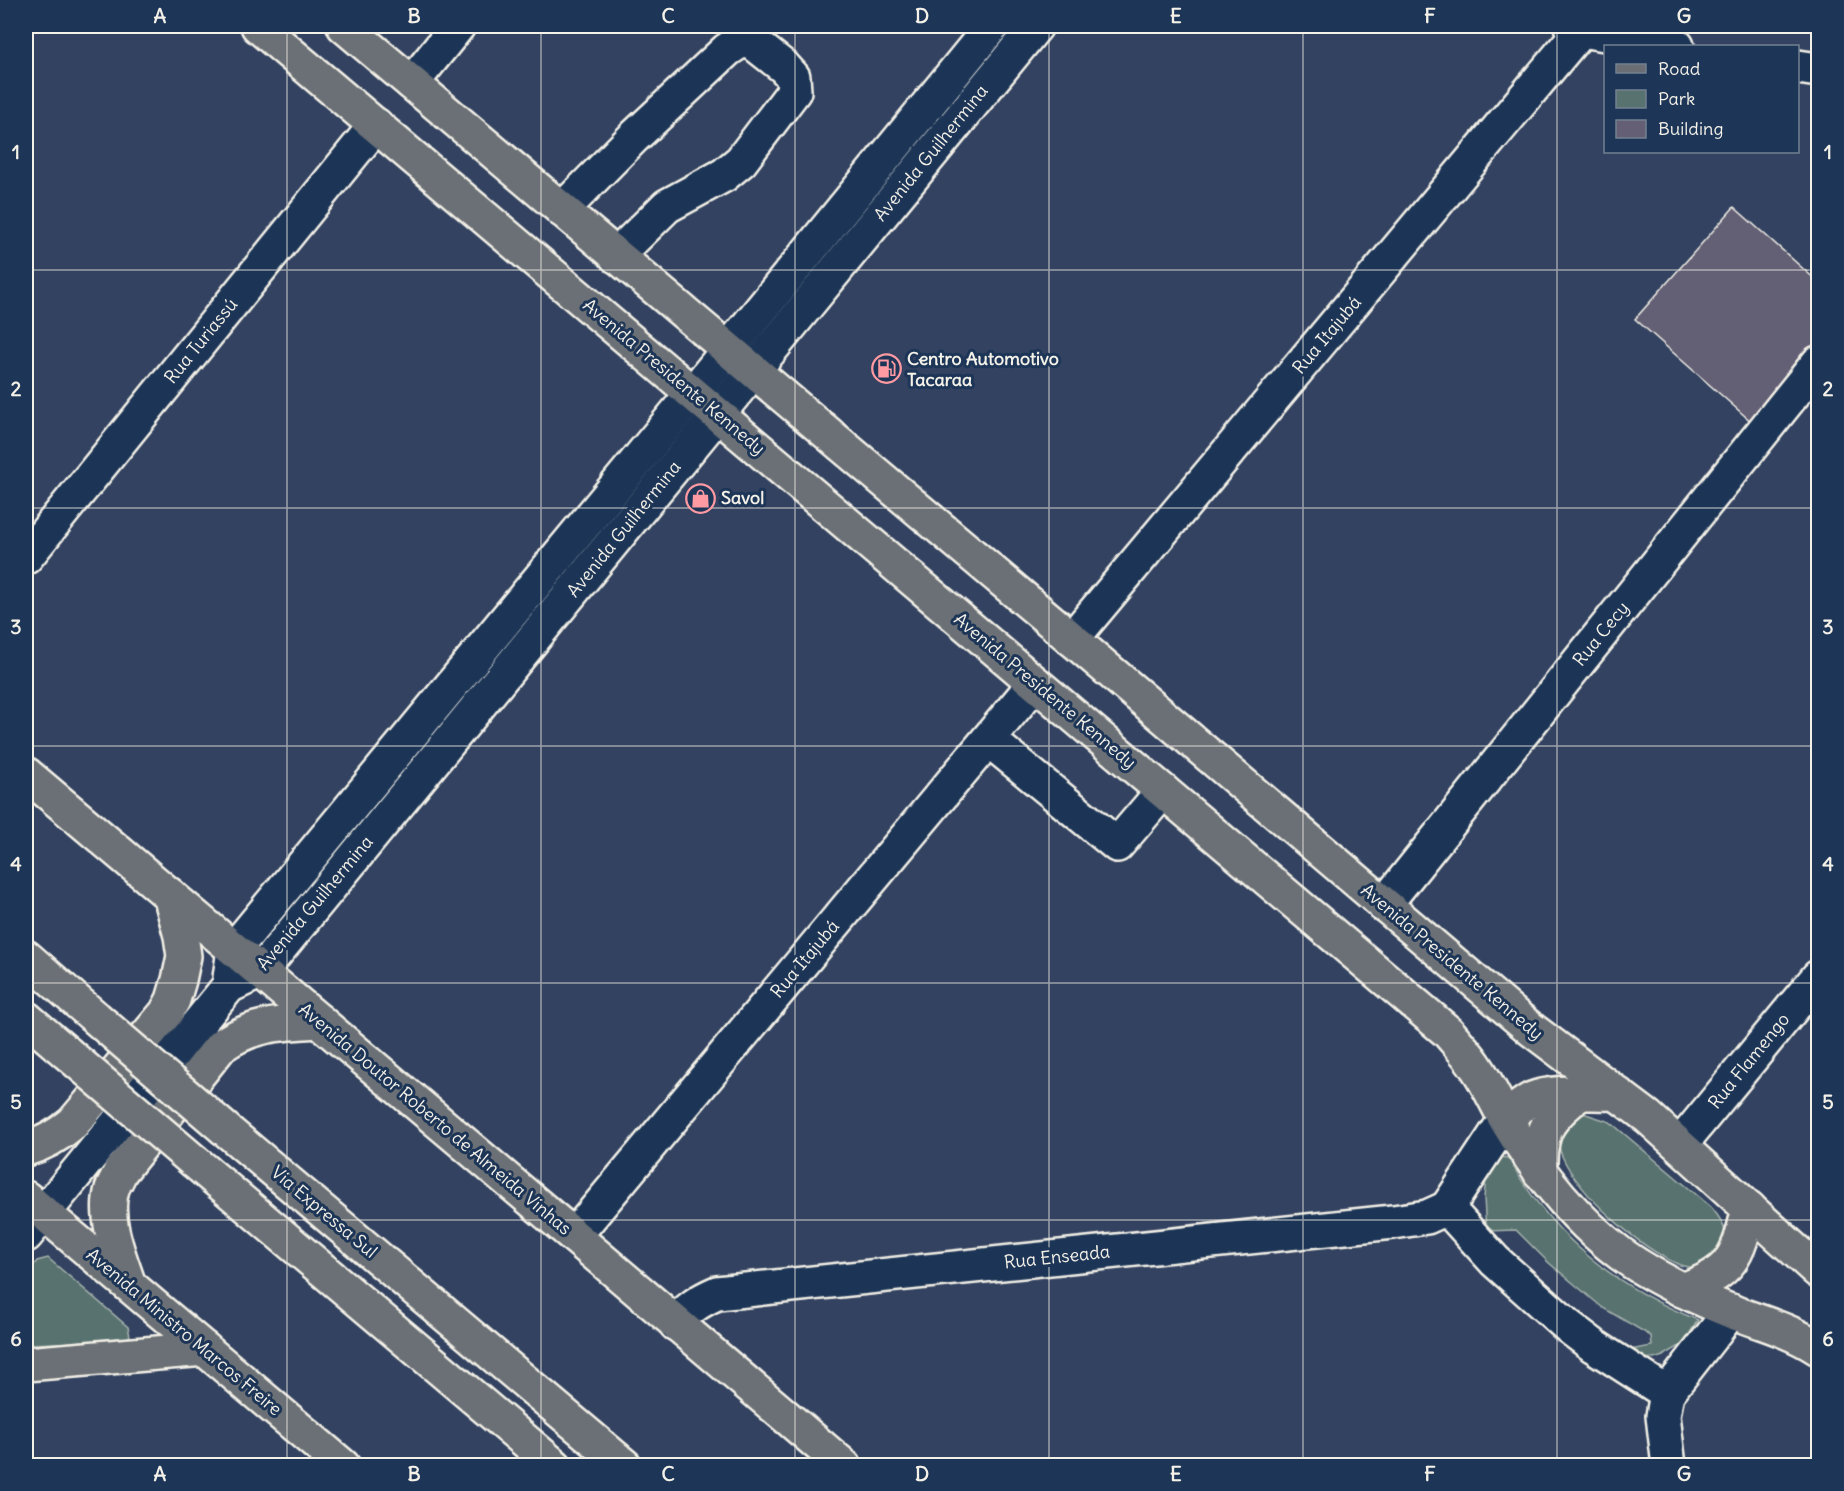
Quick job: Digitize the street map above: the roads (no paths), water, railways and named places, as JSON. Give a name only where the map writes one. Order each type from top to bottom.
[{"type":"main road","name":"Avenida Presidente Kennedy","points":[[258,26],[1448,1032],[1476,1065],[1506,1119],[1540,1172],[1567,1204],[1621,1253],[1652,1274],[1682,1290],[1731,1311],[1784,1329],[1818,1348]]},
{"type":"main road","name":"Avenida Presidente Kennedy","points":[[344,26],[1072,639],[1530,1029],[1648,1117],[1818,1271]]},
{"type":"main road","name":"Avenida Doutor Roberto de Almeida Vinhas","points":[[26,774],[844,1466]]},
{"type":"main road","points":[[26,1149],[60,1134],[73,1123],[166,1013],[179,980],[184,956],[170,895]]},
{"type":"main road","name":"Via Expressa Sul","points":[[26,957],[225,1129],[625,1466]]},
{"type":"main road","points":[[26,1018],[555,1466]]},
{"type":"main road","points":[[129,1286],[114,1239],[110,1215],[111,1191],[120,1172],[221,1046],[235,1036],[267,1026],[319,1021]]},
{"type":"main road","points":[[1506,1119],[1520,1106],[1549,1094],[1613,1092]]},
{"type":"main road","points":[[1540,1172],[1539,1151],[1550,1120],[1560,1108],[1579,1094]]},
{"type":"main road","points":[[1682,1290],[1711,1278],[1730,1263],[1742,1237],[1749,1208]]},
{"type":"main road","name":"Avenida Ministro Marcos Freire","points":[[31,1216],[129,1286],[205,1349],[317,1454],[343,1466]]},
{"type":"main road","points":[[26,1364],[205,1349]]},
{"type":"street","points":[[412,82],[458,26]]},
{"type":"street","name":"Avenida Guilhermina","points":[[229,986],[234,949],[693,393],[992,26]]},
{"type":"street","name":"Avenida Guilhermina","points":[[229,986],[261,971],[1036,26]]},
{"type":"street","points":[[1576,28],[1671,45]]},
{"type":"street","name":"Rua Itajubá","points":[[1072,639],[1576,28]]},
{"type":"street","points":[[562,210],[634,137],[727,50],[739,42],[751,41],[784,67],[793,77],[794,91],[741,161],[724,175],[668,206],[616,256]]},
{"type":"street","points":[[1799,67],[1818,70]]},
{"type":"street","name":"Rua Turiassú","points":[[26,557],[376,125]]},
{"type":"street","name":"Rua Cecy","points":[[1384,905],[1818,363]]},
{"type":"street","name":"Rua Itajubá","points":[[574,1236],[1035,683]]},
{"type":"street","points":[[989,740],[1117,845],[1163,791]]},
{"type":"street","name":"Rua Flamengo","points":[[1680,1145],[1818,977]]},
{"type":"street","points":[[31,1216],[229,986]]},
{"type":"street","points":[[1506,1119],[1447,1208],[1495,1261],[1569,1327],[1667,1393]]},
{"type":"street","name":"Rua Enseada","points":[[676,1324],[682,1315],[694,1305],[717,1293],[1393,1222],[1427,1217],[1447,1208]]},
{"type":"street","points":[[1669,1466],[1664,1416],[1667,1393],[1731,1311]]},
{"type":"place","name":"Centro Automotivo Tacaraa","points":[[886,369]]},
{"type":"place","name":"Savol","points":[[700,498]]}]
